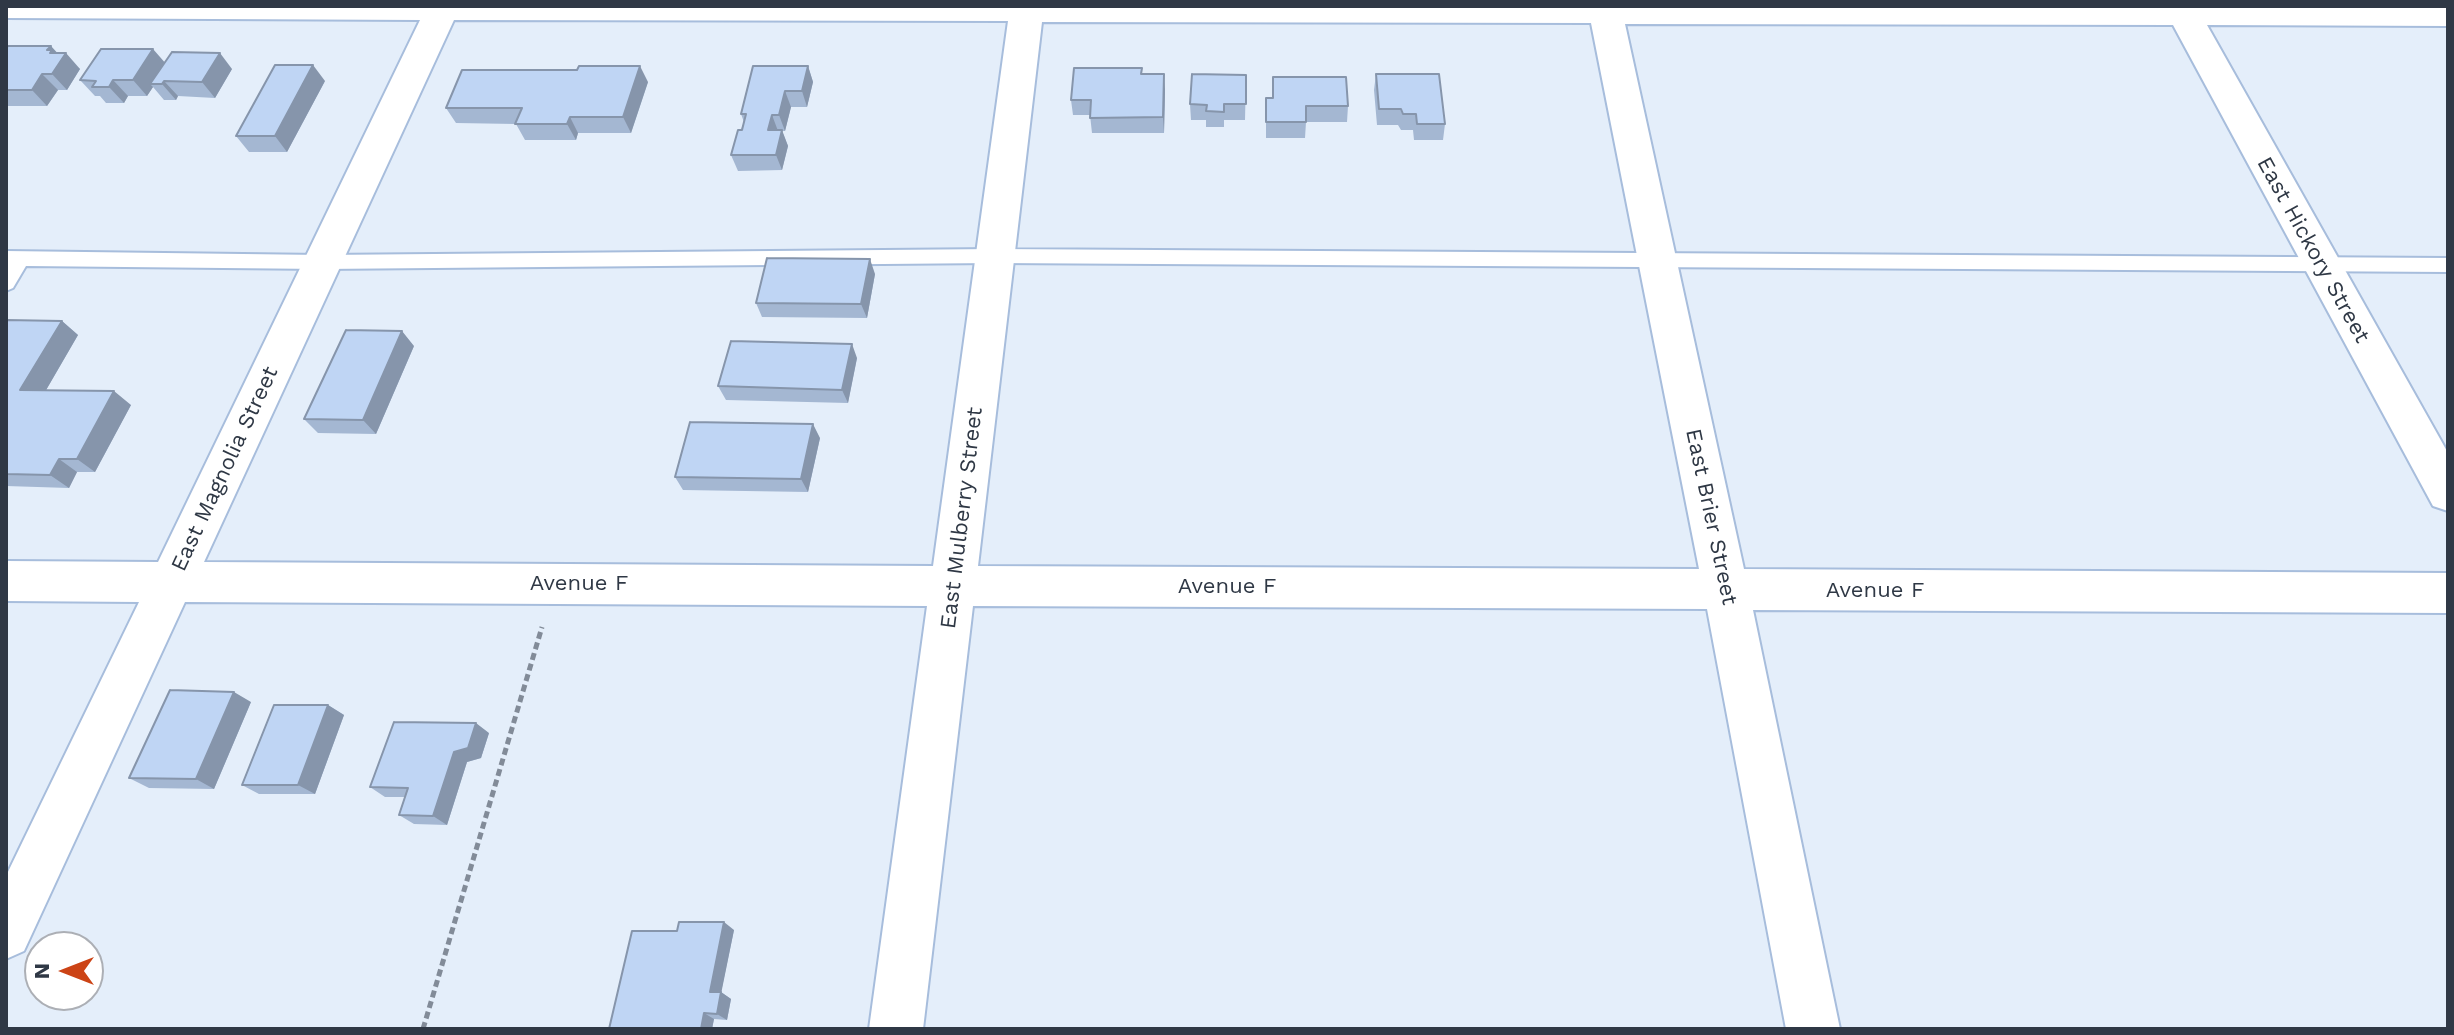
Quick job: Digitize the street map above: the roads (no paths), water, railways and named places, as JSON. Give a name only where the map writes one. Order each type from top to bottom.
[{"type":"street","points":[[6,7],[2181,10],[2448,15]]},
{"type":"street","name":"East Magnolia Street","points":[[6,933],[442,7]]},
{"type":"street","name":"East Mulberry Street","points":[[896,1029],[1027,8]]},
{"type":"street","name":"East Brier Street","points":[[1605,9],[1726,590],[1813,1029]]},
{"type":"street","name":"East Hickory Street","points":[[2181,10],[2448,493]]},
{"type":"street","name":"Avenue F","points":[[6,581],[2448,593]]},
{"type":"lane","points":[[6,283],[14,258],[322,262],[995,256],[2448,265]]}]
